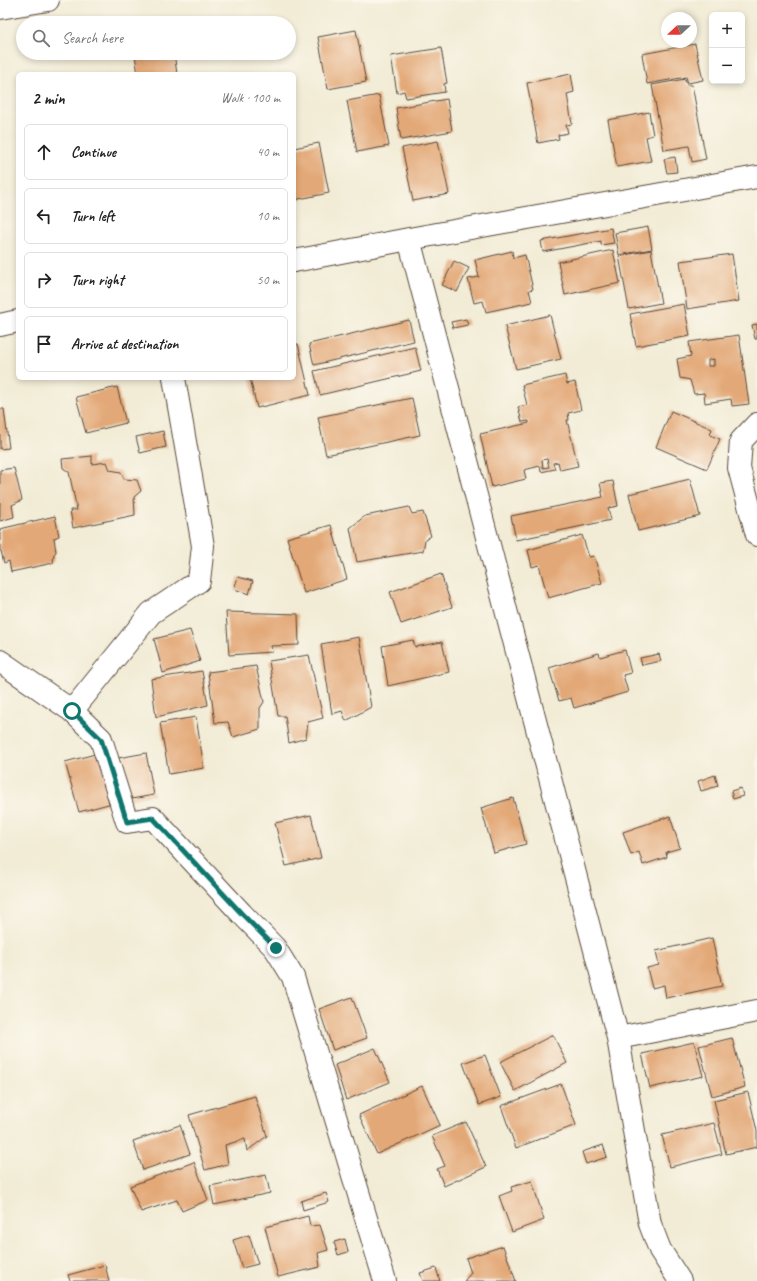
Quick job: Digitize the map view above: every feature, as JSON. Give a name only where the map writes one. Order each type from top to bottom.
[{"type":"street","points":[[0,8],[48,0]]},
{"type":"street","points":[[296,261],[409,238],[757,177]]},
{"type":"street","points":[[409,238],[618,1038],[650,1224],[660,1250],[680,1281]]},
{"type":"street","points":[[0,325],[16,321]]},
{"type":"street","points":[[72,711],[151,613],[199,581],[202,546],[174,380]]},
{"type":"street","points":[[757,424],[740,441],[739,468],[757,535]]},
{"type":"street","points":[[0,661],[72,711],[101,739],[127,822],[153,818],[242,914],[276,948],[292,977],[385,1281]]},
{"type":"street","points":[[618,1038],[757,1011]]},
{"type":"building","points":[[356,30],[366,82],[328,89],[318,37]]},
{"type":"building","points":[[441,48],[447,83],[444,84],[445,92],[406,98],[404,91],[397,93],[391,56]]},
{"type":"building","points":[[674,48],[696,48],[703,80],[688,83],[686,77],[647,84],[642,54]]},
{"type":"building","points":[[136,60],[175,60],[177,72],[138,72]]},
{"type":"building","points":[[571,74],[574,92],[567,94],[572,124],[566,125],[568,133],[558,135],[559,139],[538,143],[527,83]]},
{"type":"building","points":[[685,79],[687,85],[692,85],[706,159],[692,162],[689,146],[664,150],[652,85]]},
{"type":"building","points":[[379,95],[389,146],[357,152],[347,101]]},
{"type":"building","points":[[447,99],[452,131],[401,140],[396,108]]},
{"type":"building","points":[[649,112],[653,135],[646,137],[651,161],[617,167],[608,120]]},
{"type":"building","points":[[438,141],[449,194],[413,201],[402,148]]},
{"type":"building","points":[[319,143],[329,193],[296,200],[296,148]]},
{"type":"building","points":[[675,157],[677,172],[667,173],[664,159]]},
{"type":"building","points":[[648,227],[652,249],[619,255],[615,233]]},
{"type":"building","points":[[611,228],[614,243],[601,245],[601,241],[543,252],[541,241]]},
{"type":"building","points":[[613,250],[620,283],[565,295],[558,262]]},
{"type":"building","points":[[651,250],[661,303],[629,309],[619,256]]},
{"type":"building","points":[[512,251],[513,258],[525,255],[533,289],[529,290],[532,302],[486,312],[483,301],[474,303],[468,279],[479,277],[475,260]]},
{"type":"building","points":[[732,254],[739,301],[687,309],[680,261]]},
{"type":"building","points":[[454,261],[469,268],[457,292],[442,285]]},
{"type":"building","points":[[684,304],[690,336],[636,346],[630,314]]},
{"type":"building","points":[[550,315],[561,359],[516,369],[505,326]]},
{"type":"building","points":[[466,319],[468,325],[453,328],[451,322]]},
{"type":"building","points":[[409,320],[414,341],[314,365],[309,344]]},
{"type":"building","points":[[757,324],[757,339],[755,339],[752,325]]},
{"type":"building","points":[[739,335],[749,404],[732,406],[731,399],[705,403],[704,393],[694,394],[690,380],[680,378],[677,359],[691,356],[689,342]],"holes":[[[714,359],[714,366],[708,366],[708,360]]]},
{"type":"building","points":[[296,344],[298,344],[310,395],[257,408],[250,380],[296,380]]},
{"type":"building","points":[[415,347],[421,371],[320,395],[314,371]]},
{"type":"building","points":[[565,375],[567,384],[575,382],[581,410],[568,413],[569,420],[567,420],[578,466],[560,470],[558,462],[553,463],[555,469],[541,472],[540,466],[524,470],[526,479],[492,487],[480,434],[529,423],[529,421],[522,422],[518,407],[527,405],[522,385]],"holes":[[[547,459],[549,467],[543,468],[542,460]]]},
{"type":"building","points":[[117,387],[126,423],[86,433],[76,397]]},
{"type":"building","points":[[412,398],[420,435],[326,455],[318,417]]},
{"type":"building","points":[[0,409],[4,409],[9,448],[0,449]]},
{"type":"building","points":[[671,411],[712,429],[710,435],[720,439],[707,469],[656,447]]},
{"type":"building","points":[[163,431],[166,447],[140,453],[136,437]]},
{"type":"building","points":[[92,456],[92,464],[107,462],[110,470],[121,472],[124,479],[137,480],[141,491],[134,497],[135,515],[73,528],[70,510],[77,510],[69,472],[63,468],[62,459]]},
{"type":"building","points":[[14,468],[22,500],[12,505],[14,517],[0,521],[0,470]]},
{"type":"building","points":[[690,479],[700,516],[638,531],[629,494]]},
{"type":"building","points":[[613,481],[618,506],[608,508],[611,520],[516,540],[511,516],[603,497],[600,483]]},
{"type":"building","points":[[409,507],[412,514],[423,512],[431,536],[425,540],[423,551],[357,562],[350,528],[365,516]]},
{"type":"building","points":[[55,516],[59,536],[54,538],[56,552],[54,554],[53,563],[11,572],[9,561],[4,563],[0,551],[0,529]]},
{"type":"building","points":[[331,525],[347,579],[304,593],[287,538]]},
{"type":"building","points":[[582,535],[589,557],[594,556],[602,583],[548,598],[539,565],[532,567],[528,550]]},
{"type":"building","points":[[441,574],[452,607],[401,624],[390,592]]},
{"type":"building","points":[[238,577],[253,581],[249,594],[234,589]]},
{"type":"building","points":[[226,612],[298,614],[299,645],[271,646],[272,652],[229,655]]},
{"type":"building","points":[[190,630],[200,661],[163,673],[154,639]]},
{"type":"building","points":[[359,637],[371,707],[346,721],[342,711],[332,714],[321,644]]},
{"type":"building","points":[[413,640],[415,647],[442,642],[449,672],[388,686],[382,646]]},
{"type":"building","points":[[625,650],[631,673],[623,675],[628,692],[574,708],[571,698],[559,701],[549,668],[599,653],[600,657]]},
{"type":"building","points":[[659,654],[661,661],[642,665],[640,658]]},
{"type":"building","points":[[309,655],[323,718],[308,722],[306,738],[289,743],[285,716],[278,716],[269,661]]},
{"type":"building","points":[[256,666],[264,702],[260,708],[260,729],[233,737],[228,722],[215,723],[208,672]]},
{"type":"building","points":[[202,671],[208,705],[156,717],[151,679]]},
{"type":"building","points":[[196,717],[204,768],[169,774],[160,723]]},
{"type":"building","points":[[99,753],[112,803],[79,812],[65,762]]},
{"type":"building","points":[[146,753],[154,795],[126,800],[118,758]]},
{"type":"building","points":[[715,775],[718,786],[701,791],[698,781]]},
{"type":"building","points":[[741,788],[743,796],[733,799],[731,791]]},
{"type":"building","points":[[513,798],[526,844],[494,853],[481,808]]},
{"type":"building","points":[[311,815],[321,858],[286,866],[275,823]]},
{"type":"building","points":[[670,816],[680,848],[666,852],[667,857],[643,865],[639,852],[631,855],[623,832]]},
{"type":"building","points":[[712,938],[722,986],[666,998],[664,985],[652,988],[647,968],[659,965],[656,951]]},
{"type":"building","points":[[352,997],[367,1038],[333,1050],[319,1009]]},
{"type":"building","points":[[553,1035],[567,1063],[515,1091],[500,1062]]},
{"type":"building","points":[[732,1038],[745,1087],[712,1096],[699,1046]]},
{"type":"building","points":[[694,1042],[703,1076],[650,1088],[642,1054]]},
{"type":"building","points":[[375,1048],[390,1082],[346,1100],[335,1065]]},
{"type":"building","points":[[485,1055],[501,1097],[479,1105],[463,1063]]},
{"type":"building","points":[[561,1084],[576,1125],[516,1148],[501,1106]]},
{"type":"building","points":[[422,1086],[440,1125],[377,1154],[359,1115]]},
{"type":"building","points":[[748,1092],[757,1131],[757,1147],[726,1154],[714,1100]]},
{"type":"building","points":[[255,1096],[267,1136],[247,1151],[245,1139],[225,1145],[228,1164],[205,1170],[189,1115]]},
{"type":"building","points":[[466,1122],[486,1167],[444,1186],[437,1169],[445,1166],[432,1136]]},
{"type":"building","points":[[714,1123],[722,1154],[670,1167],[662,1135]]},
{"type":"building","points":[[180,1125],[190,1154],[143,1170],[133,1141]]},
{"type":"building","points":[[603,1145],[607,1157],[586,1164],[582,1152]]},
{"type":"building","points":[[194,1162],[208,1200],[182,1211],[177,1200],[141,1212],[130,1186]]},
{"type":"building","points":[[266,1175],[270,1193],[214,1205],[210,1186]]},
{"type":"building","points":[[532,1181],[544,1220],[512,1232],[499,1196],[512,1191],[511,1187]]},
{"type":"building","points":[[326,1193],[329,1202],[303,1210],[301,1201]]},
{"type":"building","points":[[308,1216],[310,1226],[320,1225],[328,1250],[318,1253],[320,1267],[278,1277],[265,1227]]},
{"type":"building","points":[[249,1235],[258,1264],[242,1268],[233,1240]]},
{"type":"building","points":[[345,1239],[348,1252],[338,1255],[334,1242]]},
{"type":"building","points":[[503,1246],[516,1281],[464,1281],[471,1273],[466,1258]]},
{"type":"building","points":[[105,1265],[109,1281],[70,1281],[68,1275]]},
{"type":"building","points":[[436,1268],[440,1281],[423,1281],[420,1273]]},
{"type":"route","points":[[72,711],[101,739],[127,822],[153,818],[242,914],[276,948]]}]
